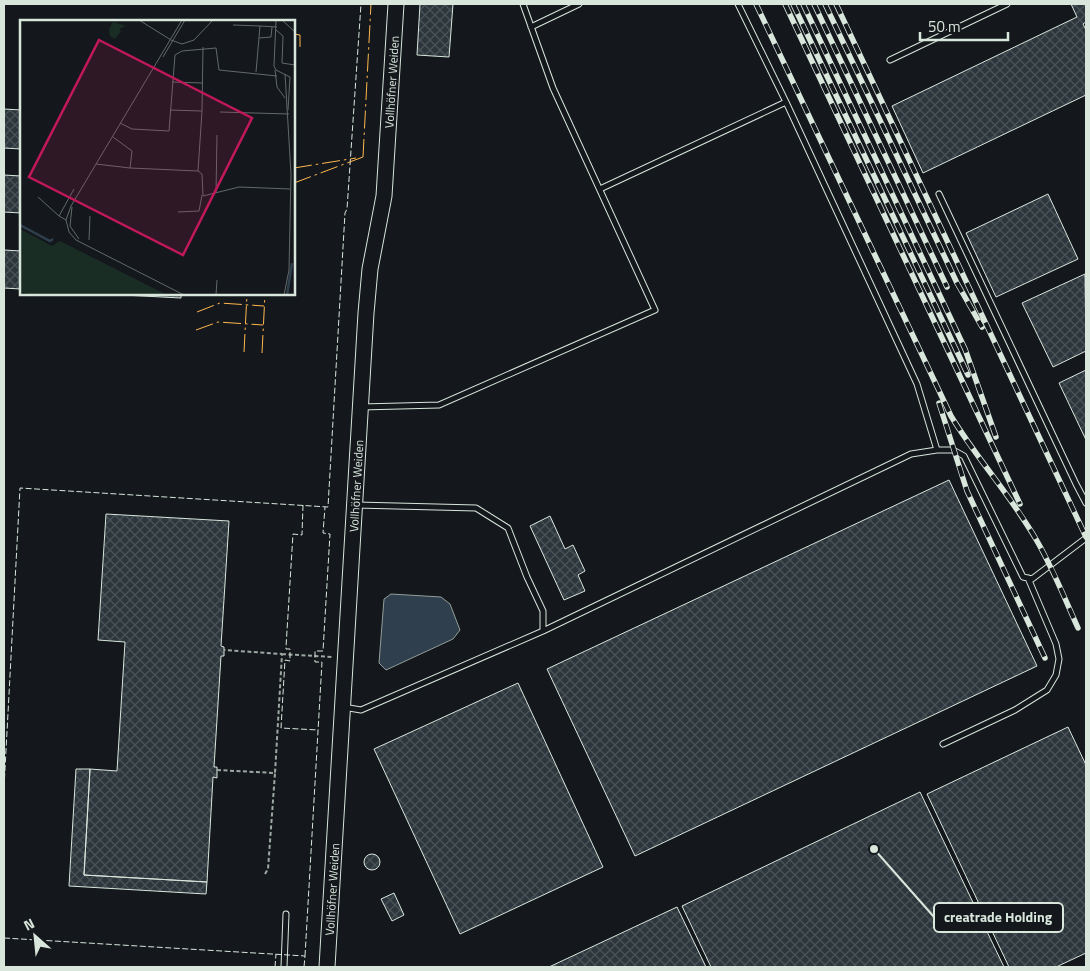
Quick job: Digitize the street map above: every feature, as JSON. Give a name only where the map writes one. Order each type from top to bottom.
[{"type":"main road","name":"Vollhöfner Weiden","points":[[327,967],[369,282],[385,178],[396,4]]},
{"type":"lane","points":[[361,406],[439,405],[654,310],[554,88],[523,4]]},
{"type":"lane","points":[[531,27],[579,4]]},
{"type":"lane","points":[[738,4],[786,102],[917,384],[937,450]]},
{"type":"lane","points":[[890,60],[1008,4]]},
{"type":"lane","points":[[600,189],[786,102]]},
{"type":"lane","points":[[939,194],[1086,503]]},
{"type":"lane","points":[[343,707],[361,710],[543,631],[911,454],[937,450],[953,450],[964,456],[1023,577],[1032,579],[1086,538]]},
{"type":"lane","points":[[355,505],[476,508],[508,528],[527,577],[543,611],[543,631]]},
{"type":"lane","points":[[943,744],[1015,710],[1047,690],[1056,675],[1059,659],[1056,644],[1028,578]]},
{"type":"lane","points":[[284,967],[286,914]]},
{"type":"path","points":[[224,650],[346,658]]},
{"type":"path","points":[[265,874],[268,869],[282,654]]},
{"type":"path","points":[[217,770],[275,773]]},
{"type":"water","points":[[391,594],[441,597],[450,604],[460,630],[453,639],[386,670],[379,663],[384,599]]},
{"type":"building","points":[[420,4],[453,4],[449,57],[417,55]]},
{"type":"building","points":[[1071,4],[1086,4],[1086,22],[1083,24],[1086,30],[1086,95],[923,173],[892,106],[1077,17]]},
{"type":"building","points":[[4,109],[20,110],[20,149],[4,148]]},
{"type":"building","points":[[4,175],[20,176],[20,213],[4,212]]},
{"type":"building","points":[[1048,194],[1078,259],[996,297],[966,233]]},
{"type":"building","points":[[4,250],[20,251],[20,289],[4,288]]},
{"type":"building","points":[[1085,274],[1086,351],[1053,367],[1022,303]]},
{"type":"building","points":[[123,295],[181,295],[181,298]]},
{"type":"building","points":[[1086,370],[1086,440],[1059,383]]},
{"type":"building","points":[[949,480],[1037,666],[635,856],[547,669]]},
{"type":"building","points":[[106,514],[229,521],[221,646],[224,647],[224,656],[221,656],[214,767],[217,767],[217,778],[213,777],[207,882],[84,875],[90,769],[117,771],[125,642],[98,640]]},
{"type":"building","points":[[550,516],[565,549],[573,545],[585,571],[578,575],[585,591],[564,600],[530,526]]},
{"type":"building","points":[[518,683],[603,867],[460,934],[374,749]]},
{"type":"building","points":[[1068,727],[1086,765],[1086,953],[1056,967],[1009,967],[927,794]]},
{"type":"building","points":[[76,769],[90,769],[84,875],[207,882],[206,894],[69,886]]},
{"type":"building","points":[[920,792],[1004,967],[711,967],[682,906]]},
{"type":"building","points":[[372,854],[378,856],[380,862],[378,868],[372,870],[366,868],[364,862],[366,856]]},
{"type":"building","points":[[394,893],[404,915],[392,921],[381,899]]},
{"type":"building","points":[[677,907],[706,967],[549,967]]},
{"type":"railway","points":[[756,4],[951,416],[1017,509],[1037,541],[1054,573],[1078,628]]},
{"type":"railway","points":[[785,4],[1020,504]]},
{"type":"railway","points":[[793,4],[968,375]]},
{"type":"railway","points":[[803,4],[965,349],[996,437]]},
{"type":"railway","points":[[814,4],[947,287]]},
{"type":"railway","points":[[825,4],[957,283],[982,327]]},
{"type":"railway","points":[[836,4],[1086,537]]},
{"type":"railway","points":[[939,403],[967,491],[1045,658]]},
{"type":"fence","points":[[4,788],[20,488],[328,507],[345,213],[347,209],[361,4]]},
{"type":"fence","points":[[303,505],[302,535],[293,534],[286,647],[286,649],[290,649],[290,661],[285,660],[281,728],[318,730]]},
{"type":"fence","points":[[305,956],[322,662],[315,662],[315,651],[323,651],[330,534],[323,533],[325,507]]},
{"type":"fence","points":[[4,938],[305,956],[304,967]]},
{"type":"fence","points":[[275,967],[276,954]]},
{"type":"power","points":[[363,157],[371,4]]},
{"type":"power","points":[[295,34],[300,35],[300,47],[295,47]]},
{"type":"power","points":[[295,183],[363,157]]},
{"type":"power","points":[[295,168],[356,158]]},
{"type":"power","points":[[244,352],[247,295]]},
{"type":"power","points":[[262,353],[265,295]]},
{"type":"power","points":[[197,312],[220,303],[264,306]]},
{"type":"power","points":[[196,330],[218,322],[263,325]]},
{"type":"place","name":"creatrade Holding","points":[[874,849]]}]
